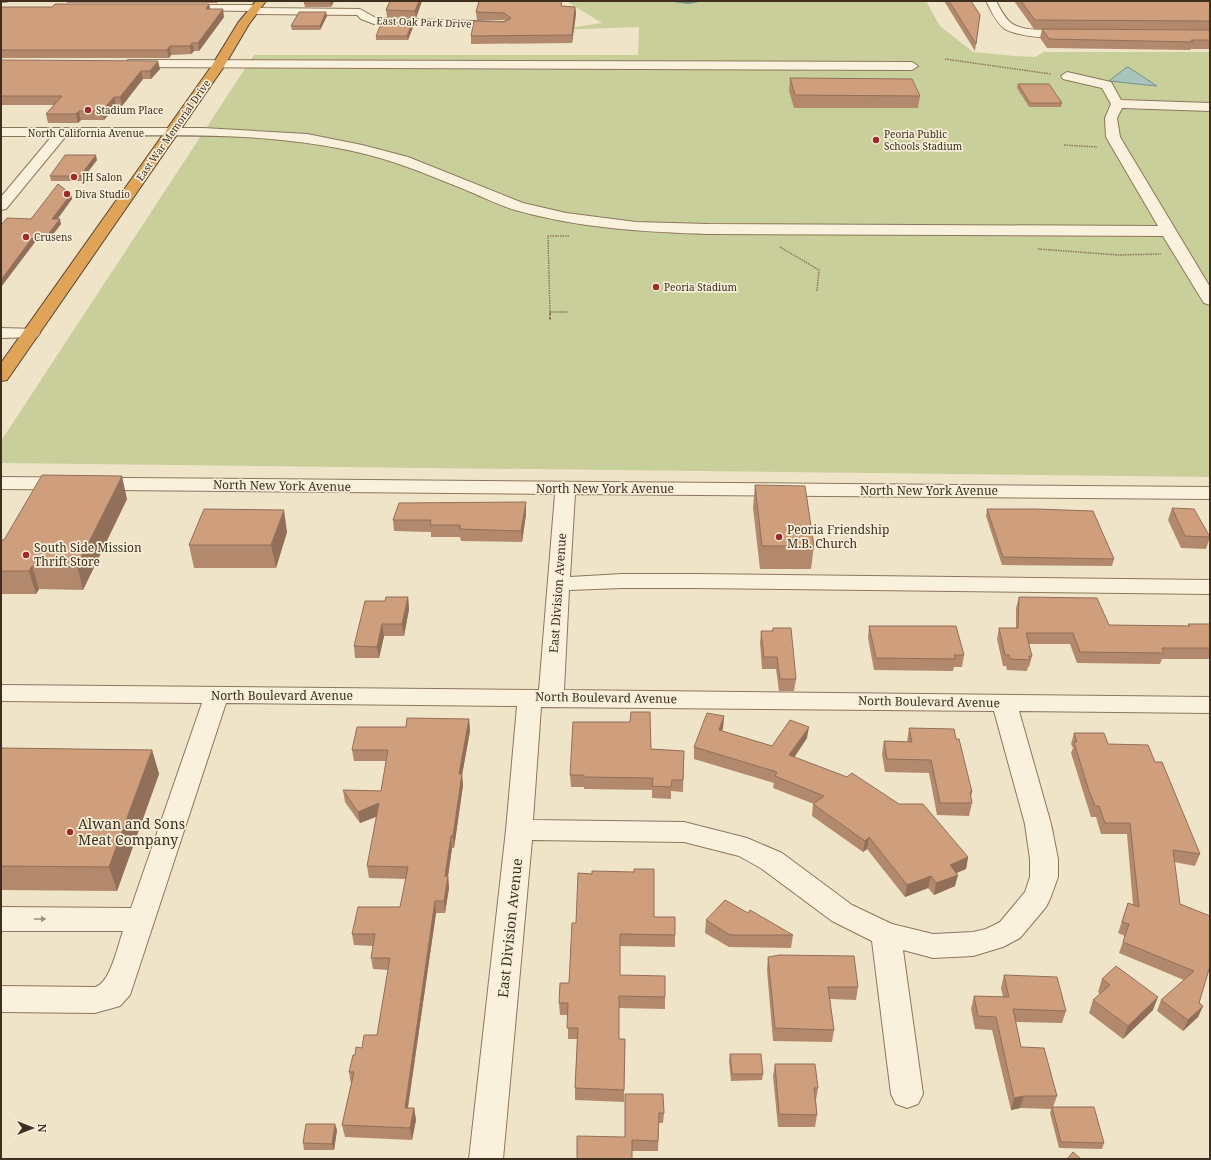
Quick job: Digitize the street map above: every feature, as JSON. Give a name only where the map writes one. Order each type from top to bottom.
[{"type":"highway","name":"East War Memorial Drive","points":[[1,376],[220,64],[244,23],[257,7]]},
{"type":"street","name":"East Oak Park Drive","points":[[366,1],[360,12],[365,17],[374,21],[504,25]]},
{"type":"street","points":[[992,1],[1007,27],[1015,31],[1030,33],[1085,34]]},
{"type":"street","points":[[172,8],[257,7],[360,12]]},
{"type":"street","points":[[118,64],[912,66]]},
{"type":"street","points":[[1067,76],[1108,85],[1117,104],[1111,118],[1113,137],[1210,300]]},
{"type":"street","points":[[1117,104],[1210,106]]},
{"type":"street","name":"North California Avenue","points":[[1,132],[204,132],[307,138],[362,149],[402,160],[519,207],[636,227],[708,229],[1168,231]]},
{"type":"street","points":[[1,206],[62,132]]},
{"type":"street","points":[[1,333],[31,333]]},
{"type":"street","name":"North New York Avenue","points":[[1,483],[1208,496]]},
{"type":"street","name":"East Division Avenue","points":[[486,1159],[519,830],[559,584],[565,489]]},
{"type":"street","points":[[559,584],[622,581],[692,581],[1210,587]]},
{"type":"street","name":"North Boulevard Avenue","points":[[1,693],[1210,705]]},
{"type":"street","points":[[1,999],[95,1000],[109,997],[119,986],[217,695]]},
{"type":"street","points":[[519,830],[684,832],[747,848],[772,861],[842,913],[886,934],[933,946],[973,944],[993,939],[1010,930],[1036,899],[1042,886],[1044,859],[1038,824],[1004,703]]},
{"type":"street","points":[[1,919],[141,920]]},
{"type":"street","points":[[886,934],[907,1094]]},
{"type":"path","points":[[945,59],[1067,76]]},
{"type":"path","points":[[1064,145],[1094,147]]},
{"type":"path","points":[[550,320],[548,236],[572,236]]},
{"type":"path","points":[[785,245],[777,245],[819,270],[817,291]]},
{"type":"path","points":[[1031,248],[1118,255],[1182,253]]},
{"type":"path","points":[[550,312],[568,312]]},
{"type":"green space","name":"Peoria Stadium","points":[[566,1],[926,1],[940,26],[973,52],[1035,57],[1044,52],[1210,52],[1210,477],[1,463],[1,441],[254,55],[638,55],[639,27],[555,30],[602,23]]},
{"type":"water","points":[[1128,67],[1157,86],[1109,81]]},
{"type":"building","points":[[305,1],[332,1],[331,3],[304,3]]},
{"type":"building","points":[[390,1],[419,1],[415,11],[386,10]]},
{"type":"building","points":[[479,1],[562,1],[561,6],[575,7],[572,35],[471,36],[474,21],[504,22],[511,18],[504,13],[476,12]]},
{"type":"building","points":[[949,1],[971,1],[980,15],[976,44]]},
{"type":"building","points":[[1021,1],[1210,1],[1210,21],[1035,20]]},
{"type":"building","points":[[55,4],[209,4],[206,9],[223,9],[198,43],[192,43],[190,46],[170,46],[167,50],[1,50],[1,7],[52,7]]},
{"type":"building","points":[[299,12],[326,12],[320,26],[291,26]]},
{"type":"building","points":[[382,22],[412,23],[407,36],[376,36]]},
{"type":"building","points":[[1042,29],[1210,30],[1210,40],[1191,40],[1193,42],[1049,39]]},
{"type":"building","points":[[1,60],[158,61],[150,71],[141,71],[120,97],[114,97],[102,111],[79,111],[76,114],[46,114],[62,96],[1,96]]},
{"type":"building","points":[[790,78],[912,79],[920,96],[795,95]]},
{"type":"building","points":[[1018,84],[1049,84],[1062,103],[1030,103]]},
{"type":"building","points":[[65,155],[96,155],[80,176],[50,176]]},
{"type":"building","points":[[58,184],[71,194],[52,219],[60,219],[46,237],[33,237],[1,280],[1,225],[7,218],[31,219]]},
{"type":"building","points":[[42,475],[122,476],[77,566],[32,566],[29,571],[1,571],[1,540],[4,540]]},
{"type":"building","points":[[755,485],[805,486],[814,546],[762,546]]},
{"type":"building","points":[[526,502],[521,531],[460,529],[460,525],[430,525],[431,520],[393,520],[399,503]]},
{"type":"building","points":[[1172,508],[1194,509],[1210,537],[1185,536]]},
{"type":"building","points":[[204,509],[284,510],[271,545],[189,545]]},
{"type":"building","points":[[987,509],[1093,511],[1114,559],[1003,557]]},
{"type":"building","points":[[386,597],[408,597],[402,624],[382,624],[377,647],[354,646],[365,601],[385,601]]},
{"type":"building","points":[[1019,597],[1097,598],[1109,625],[1190,626],[1188,624],[1210,624],[1210,648],[1162,648],[1164,653],[1080,652],[1073,633],[1026,633],[1032,656],[1029,656],[1030,660],[1010,659],[1009,655],[1005,655],[999,628],[1018,628]]},
{"type":"building","points":[[869,626],[956,626],[964,655],[954,655],[956,659],[876,658]]},
{"type":"building","points":[[773,628],[791,628],[796,679],[780,679],[777,657],[764,657],[761,631],[773,631]]},
{"type":"building","points":[[631,712],[650,712],[651,749],[684,751],[683,780],[672,780],[671,787],[652,786],[653,778],[584,777],[584,775],[570,775],[573,722],[630,722]]},
{"type":"building","points":[[707,713],[724,716],[719,730],[772,746],[790,720],[809,727],[789,755],[847,777],[852,773],[899,804],[923,804],[968,857],[950,865],[958,875],[936,883],[931,876],[907,885],[869,837],[865,841],[813,804],[824,796],[775,776],[777,772],[694,747]]},
{"type":"building","points":[[407,718],[469,719],[459,774],[462,774],[453,836],[451,836],[445,876],[448,876],[444,901],[435,901],[405,1108],[414,1108],[410,1128],[342,1125],[354,1072],[349,1072],[356,1047],[362,1048],[364,1035],[377,1035],[390,958],[371,958],[375,934],[352,934],[358,907],[400,907],[408,867],[367,866],[379,803],[358,812],[343,790],[381,791],[388,750],[352,750],[357,727],[406,727]]},
{"type":"building","points":[[909,728],[954,729],[956,739],[959,739],[972,792],[970,792],[972,803],[940,803],[931,760],[887,759],[884,741],[912,742]]},
{"type":"building","points":[[1074,733],[1104,733],[1108,744],[1148,745],[1155,762],[1162,762],[1200,854],[1173,850],[1180,904],[1210,916],[1210,966],[1199,1003],[1203,1006],[1188,1020],[1161,1000],[1194,971],[1123,942],[1129,924],[1122,922],[1128,903],[1139,907],[1130,823],[1105,823],[1099,806],[1095,806],[1088,788],[1074,742],[1077,742]]},
{"type":"building","name":"Alwan and Sons Meat Company","points":[[1,748],[152,750],[109,867],[1,866]]},
{"type":"building","points":[[634,869],[654,869],[654,917],[675,917],[675,935],[620,934],[620,975],[665,976],[665,997],[619,996],[619,1039],[625,1039],[624,1090],[575,1088],[578,1028],[567,1028],[568,1003],[559,1003],[560,983],[569,983],[572,923],[576,923],[578,873],[592,874],[592,871],[634,872]]},
{"type":"building","points":[[725,900],[748,913],[750,910],[793,935],[730,935],[706,920]]},
{"type":"building","points":[[780,955],[854,956],[858,987],[828,987],[834,1030],[775,1028],[768,957]]},
{"type":"building","points":[[1116,966],[1158,997],[1128,1026],[1093,1000],[1110,985],[1102,979]]},
{"type":"building","points":[[1004,975],[1057,977],[1066,1011],[1013,1009],[1021,1047],[1044,1048],[1057,1096],[1024,1096],[1014,1098],[996,1017],[978,1016],[974,996],[1009,997]]},
{"type":"building","points":[[730,1054],[761,1054],[763,1074],[732,1074]]},
{"type":"building","points":[[775,1064],[815,1064],[818,1088],[814,1088],[817,1115],[779,1114]]},
{"type":"building","points":[[625,1094],[663,1094],[664,1113],[659,1113],[658,1141],[632,1140],[632,1159],[577,1159],[577,1136],[625,1137]]},
{"type":"building","points":[[1052,1107],[1094,1107],[1104,1143],[1061,1142]]},
{"type":"building","points":[[306,1124],[335,1124],[332,1144],[303,1143]]},
{"type":"building","points":[[1073,1152],[1081,1159],[1067,1159]]},
{"type":"waterway","points":[[669,1],[688,3],[703,1]]},
{"type":"place","name":"Stadium Place","points":[[88,110]]},
{"type":"place","name":"Peoria Public Schools Stadium","points":[[876,140]]},
{"type":"place","name":"JH Salon","points":[[74,177]]},
{"type":"place","name":"Diva Studio","points":[[67,194]]},
{"type":"place","name":"Crusens","points":[[26,237]]},
{"type":"place","name":"Peoria Stadium","points":[[656,287]]},
{"type":"place","name":"Peoria Friendship M.B. Church","points":[[779,537]]},
{"type":"place","name":"South Side Mission Thrift Store","points":[[26,555]]},
{"type":"place","name":"Alwan and Sons Meat Company","points":[[70,832]]}]
